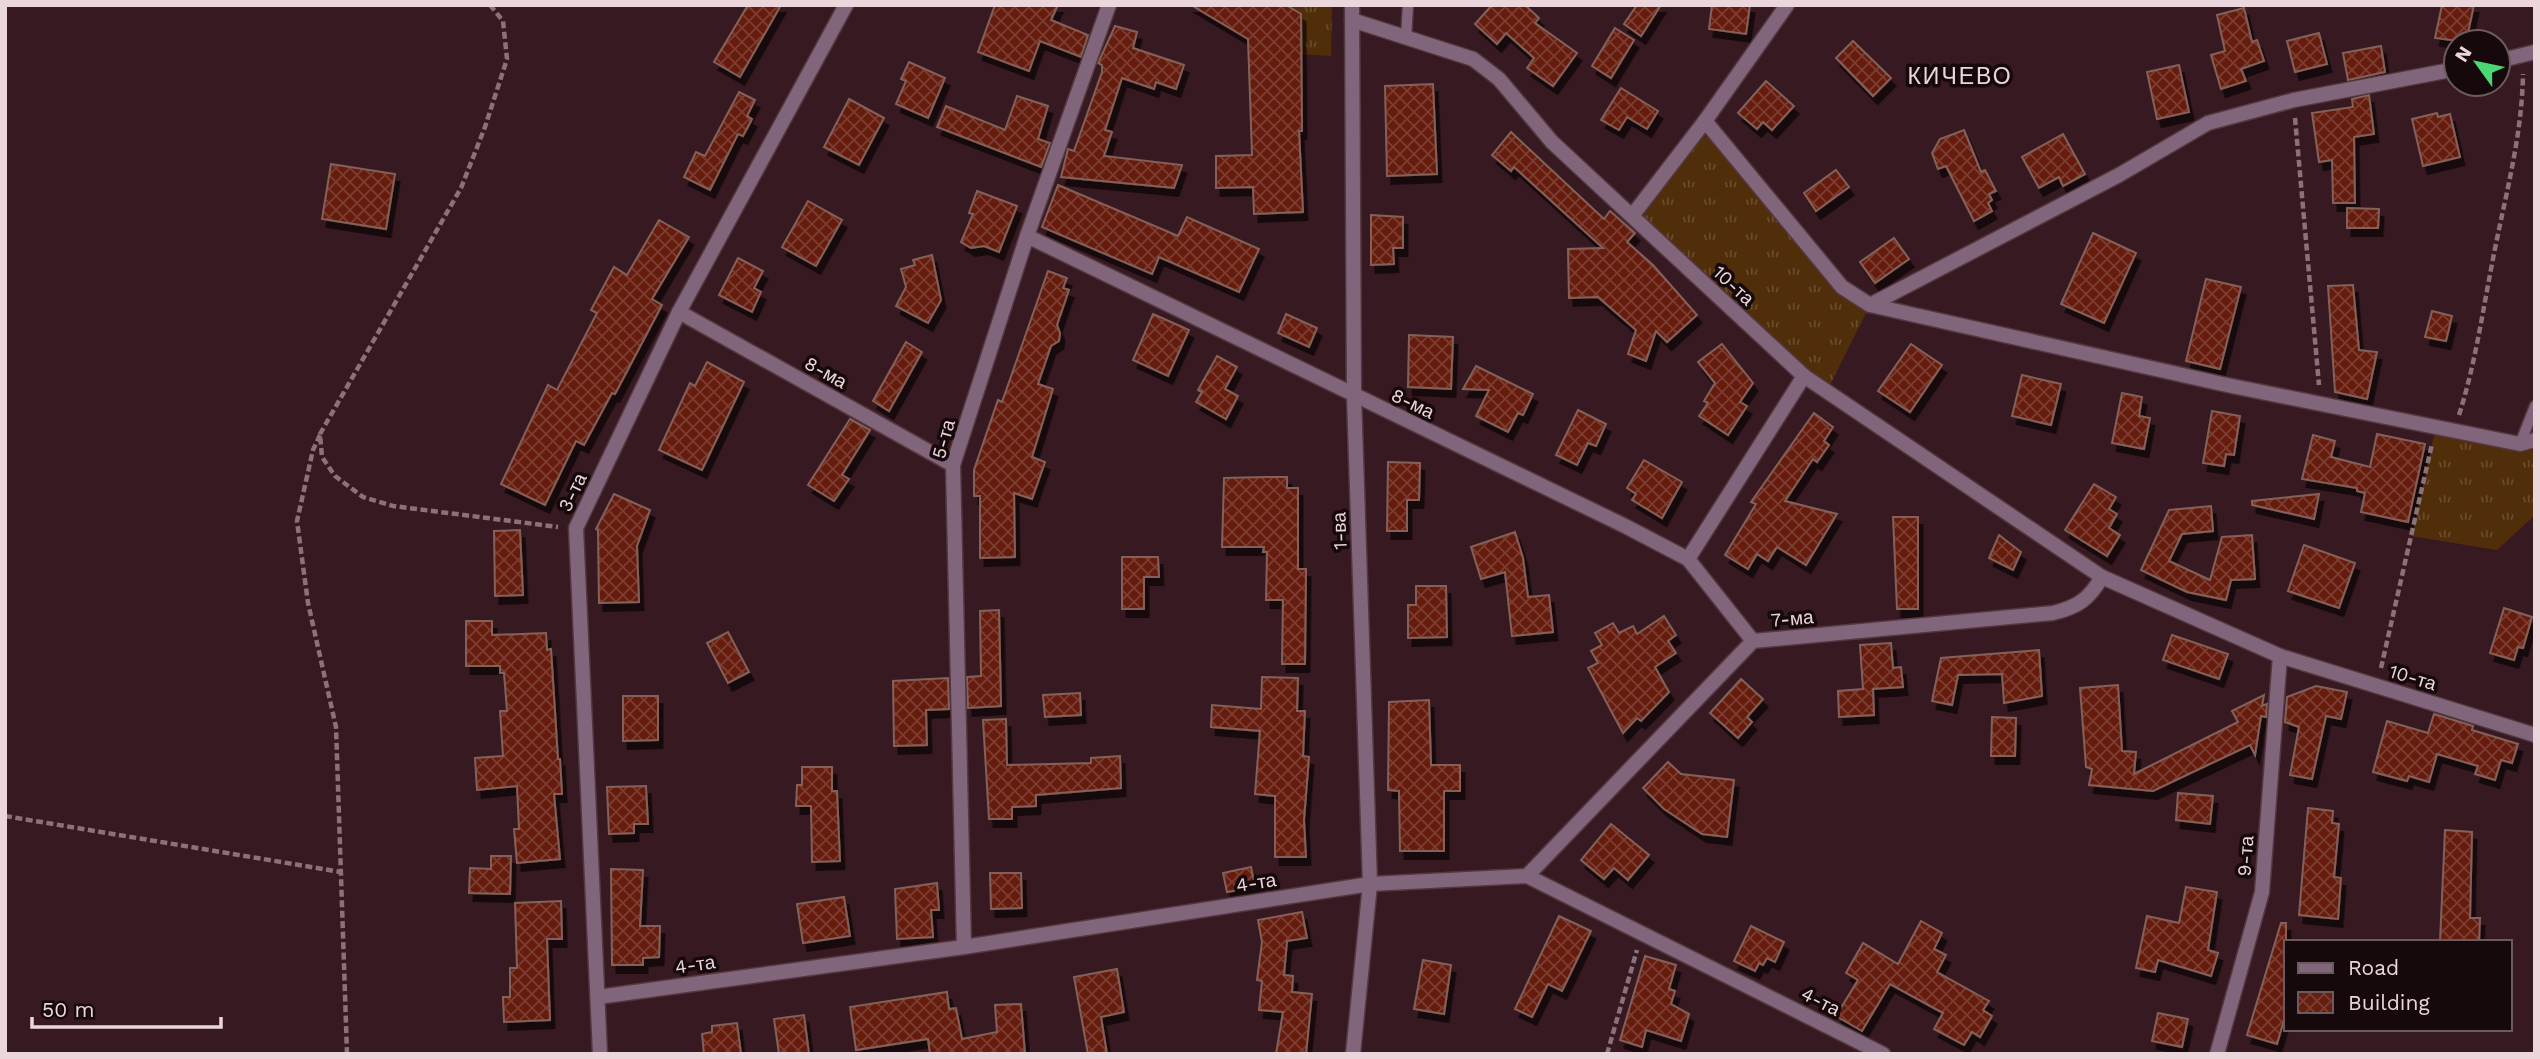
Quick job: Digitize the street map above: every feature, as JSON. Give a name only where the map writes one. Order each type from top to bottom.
[{"type":"street","name":"3-та","points":[[600,1054],[576,528],[679,312],[846,5]]},
{"type":"street","name":"5-та","points":[[964,947],[953,465],[1027,236],[1109,5]]},
{"type":"street","points":[[1632,216],[1706,121],[1787,5]]},
{"type":"street","name":"10-та","points":[[1352,13],[1406,38],[1473,59],[1499,79],[1552,142],[1804,376],[2102,577],[2280,656],[2535,735]]},
{"type":"street","name":"1-ва","points":[[1352,13],[1354,396],[1370,884],[1353,1054]]},
{"type":"street","points":[[1870,305],[2119,175],[2208,123],[2294,100],[2442,72]]},
{"type":"street","points":[[1706,121],[1842,287],[1870,305],[2436,428],[2519,444],[2535,440]]},
{"type":"street","name":"8-ма","points":[[1027,236],[1626,526],[1688,559],[1753,641]]},
{"type":"street","name":"8-ма","points":[[679,312],[953,465]]},
{"type":"street","points":[[1688,559],[1804,376]]},
{"type":"street","name":"7-ма","points":[[1527,876],[1753,641],[2053,613],[2077,607],[2094,592],[2102,577]]},
{"type":"street","name":"9-та","points":[[2217,1054],[2262,892],[2280,656]]},
{"type":"street","name":"4-та","points":[[598,997],[964,947],[1370,884],[1527,876],[1883,1054]]},
{"type":"lane","points":[[1406,38],[1408,5]]},
{"type":"lane","points":[[2519,444],[2535,406]]},
{"type":"path","points":[[347,1054],[336,727],[308,603],[297,521],[313,450],[320,434],[449,209],[485,127],[507,59],[503,21],[490,5]]},
{"type":"path","points":[[2455,431],[2475,366],[2492,264],[2522,119],[2529,54]]},
{"type":"path","points":[[2294,100],[2320,404]]},
{"type":"path","points":[[2376,686],[2436,428]]},
{"type":"path","points":[[320,434],[322,457],[335,476],[363,497],[393,506],[539,526],[576,528]]},
{"type":"path","points":[[5,816],[341,872]]},
{"type":"path","points":[[1607,1054],[1642,933]]},
{"type":"green space","points":[[1286,5],[1332,5],[1331,56],[1300,54],[1301,14]]},
{"type":"green space","points":[[1705,121],[1810,250],[1870,305],[1827,391],[1632,216]]},
{"type":"green space","points":[[2436,427],[2529,442],[2535,457],[2535,515],[2497,550],[2411,536]]},
{"type":"building","points":[[748,5],[781,5],[740,77],[714,62]]},
{"type":"building","points":[[995,5],[1058,5],[1051,20],[1088,35],[1081,57],[1040,41],[1029,71],[978,52]]},
{"type":"building","points":[[1191,5],[1286,5],[1301,14],[1302,131],[1299,131],[1303,212],[1254,214],[1253,187],[1216,188],[1216,156],[1252,155],[1248,39]]},
{"type":"building","points":[[1492,5],[1525,5],[1539,18],[1535,23],[1577,53],[1553,86],[1527,68],[1534,58],[1506,33],[1497,44],[1475,24]]},
{"type":"building","points":[[1637,5],[1661,5],[1641,36],[1624,24]]},
{"type":"building","points":[[1712,5],[1750,5],[1746,34],[1709,29]]},
{"type":"building","points":[[2442,5],[2474,5],[2469,28],[2442,28],[2442,39],[2435,38]]},
{"type":"building","points":[[2244,8],[2252,42],[2257,40],[2264,61],[2241,69],[2246,81],[2221,89],[2211,55],[2225,51],[2217,15]]},
{"type":"building","points":[[1115,26],[1137,32],[1133,48],[1184,65],[1176,89],[1156,82],[1154,89],[1122,78],[1105,130],[1112,132],[1104,156],[1182,165],[1174,188],[1061,177],[1068,149],[1074,151],[1102,72],[1102,65],[1098,63]]},
{"type":"building","points":[[1615,28],[1634,40],[1611,78],[1592,66]]},
{"type":"building","points":[[2319,33],[2327,64],[2295,72],[2287,41]]},
{"type":"building","points":[[1853,41],[1891,78],[1873,96],[1836,58]]},
{"type":"building","points":[[2381,46],[2385,72],[2348,80],[2343,53]]},
{"type":"building","points":[[909,62],[945,78],[928,118],[896,104],[906,81],[901,79]]},
{"type":"building","points":[[2179,65],[2189,112],[2157,119],[2147,72]]},
{"type":"building","points":[[1766,81],[1794,106],[1772,130],[1763,122],[1757,129],[1738,113]]},
{"type":"building","points":[[1433,84],[1437,174],[1387,176],[1385,86]]},
{"type":"building","points":[[1621,88],[1658,111],[1647,129],[1627,117],[1619,130],[1601,120]]},
{"type":"building","points":[[739,92],[755,100],[747,116],[752,119],[743,136],[738,134],[710,190],[684,177],[696,152],[705,156]]},
{"type":"building","points":[[2369,95],[2374,134],[2354,137],[2355,203],[2333,203],[2332,160],[2319,162],[2312,113],[2353,107],[2352,99]]},
{"type":"building","points":[[1017,96],[1048,106],[1038,139],[1050,143],[1041,167],[937,127],[946,106],[1005,130]]},
{"type":"building","points":[[849,99],[884,118],[859,165],[824,147]]},
{"type":"building","points":[[2437,113],[2438,117],[2450,114],[2460,157],[2423,166],[2412,119]]},
{"type":"building","points":[[1964,130],[1981,172],[1985,170],[1996,191],[1989,194],[1992,200],[1988,203],[1992,211],[1974,221],[1946,166],[1938,169],[1932,153],[1940,139]]},
{"type":"building","points":[[1511,132],[1604,219],[1610,211],[1635,233],[1627,242],[1653,265],[1697,315],[1667,342],[1656,331],[1646,361],[1628,354],[1636,330],[1598,297],[1569,298],[1568,249],[1603,248],[1514,167],[1511,171],[1492,155]]},
{"type":"building","points":[[2063,134],[2085,174],[2063,186],[2059,177],[2039,188],[2022,157]]},
{"type":"building","points":[[331,164],[395,174],[386,229],[322,219]]},
{"type":"building","points":[[1836,170],[1849,187],[1816,211],[1804,193]]},
{"type":"building","points":[[1058,185],[1178,236],[1187,217],[1259,249],[1239,292],[1159,257],[1152,274],[1042,227]]},
{"type":"building","points":[[977,191],[1017,206],[999,252],[984,246],[971,248],[961,242],[973,214],[969,213]]},
{"type":"building","points":[[808,201],[842,220],[816,266],[782,247]]},
{"type":"building","points":[[2347,208],[2379,209],[2378,228],[2347,228]]},
{"type":"building","points":[[1371,215],[1403,217],[1403,248],[1393,248],[1394,264],[1371,265]]},
{"type":"building","points":[[659,220],[689,237],[652,299],[662,305],[615,394],[612,393],[584,445],[576,441],[545,505],[501,484],[548,385],[557,390],[597,313],[591,310],[614,267],[627,275]]},
{"type":"building","points":[[2093,233],[2136,253],[2104,323],[2061,304]]},
{"type":"building","points":[[1894,238],[1909,259],[1875,283],[1860,262]]},
{"type":"building","points":[[932,255],[941,300],[928,323],[896,306],[906,287],[901,269],[915,265],[913,260]]},
{"type":"building","points":[[738,258],[763,271],[754,288],[761,292],[752,312],[719,295]]},
{"type":"building","points":[[1048,271],[1067,278],[1063,288],[1069,290],[1057,325],[1059,341],[1051,346],[1038,384],[1053,389],[1032,457],[1045,462],[1032,499],[1014,493],[1015,557],[980,558],[980,496],[974,496],[974,470],[998,400],[1002,402]]},
{"type":"building","points":[[2206,279],[2241,287],[2220,369],[2186,361]]},
{"type":"building","points":[[2353,285],[2359,350],[2377,352],[2367,399],[2335,392],[2328,286]]},
{"type":"building","points":[[2432,311],[2452,316],[2446,341],[2425,337]]},
{"type":"building","points":[[1153,314],[1189,330],[1168,376],[1133,360]]},
{"type":"building","points":[[1286,314],[1317,328],[1309,347],[1278,333]]},
{"type":"building","points":[[1409,335],[1453,337],[1451,389],[1408,387]]},
{"type":"building","points":[[906,342],[922,352],[889,411],[873,401]]},
{"type":"building","points":[[1722,344],[1753,383],[1740,402],[1747,406],[1728,435],[1699,416],[1708,403],[1704,401],[1715,383],[1698,362]]},
{"type":"building","points":[[1911,344],[1942,365],[1910,412],[1878,391]]},
{"type":"building","points":[[1217,356],[1237,367],[1225,389],[1238,396],[1226,419],[1196,402],[1202,392],[1198,390]]},
{"type":"building","points":[[707,362],[744,382],[702,470],[659,450],[690,383],[695,386]]},
{"type":"building","points":[[1476,366],[1533,394],[1523,415],[1518,413],[1508,432],[1476,416],[1489,390],[1463,389]]},
{"type":"building","points":[[2022,375],[2061,384],[2051,425],[2012,416]]},
{"type":"building","points":[[2122,393],[2142,397],[2139,416],[2150,418],[2144,449],[2112,443]]},
{"type":"building","points":[[1578,410],[1606,424],[1596,446],[1588,443],[1577,465],[1556,455]]},
{"type":"building","points":[[2212,411],[2240,416],[2234,455],[2226,454],[2224,466],[2203,463]]},
{"type":"building","points":[[1814,413],[1833,427],[1824,441],[1829,445],[1817,462],[1813,459],[1785,501],[1837,514],[1806,565],[1777,547],[1768,561],[1757,554],[1748,569],[1725,555],[1756,504],[1751,502]]},
{"type":"building","points":[[850,419],[870,430],[842,475],[849,479],[834,501],[808,485]]},
{"type":"building","points":[[2377,434],[2425,444],[2408,522],[2361,512],[2365,493],[2357,491],[2357,488],[2302,479],[2313,435],[2335,441],[2331,457],[2370,467]]},
{"type":"building","points":[[1644,460],[1682,482],[1662,518],[1632,500],[1636,494],[1627,488]]},
{"type":"building","points":[[1388,462],[1420,463],[1419,500],[1407,500],[1407,531],[1387,531]]},
{"type":"building","points":[[1287,477],[1287,488],[1298,488],[1298,569],[1306,569],[1305,664],[1282,664],[1283,600],[1266,600],[1267,552],[1263,552],[1264,547],[1222,547],[1224,478]]},
{"type":"building","points":[[2094,484],[2116,497],[2109,509],[2117,514],[2109,528],[2120,535],[2107,556],[2065,530]]},
{"type":"building","points":[[614,494],[650,510],[637,546],[639,602],[599,603],[596,529]]},
{"type":"building","points":[[2319,494],[2314,519],[2252,505],[2252,501]]},
{"type":"building","points":[[2211,506],[2213,531],[2182,534],[2169,561],[2210,580],[2222,537],[2252,535],[2255,579],[2231,580],[2226,600],[2187,592],[2141,570],[2169,510]]},
{"type":"building","points":[[1893,517],[1918,517],[1918,609],[1897,609]]},
{"type":"building","points":[[520,530],[523,595],[495,596],[494,531]]},
{"type":"building","points":[[1515,532],[1523,558],[1528,597],[1549,595],[1553,632],[1512,636],[1505,572],[1481,579],[1471,547]]},
{"type":"building","points":[[1999,535],[2021,552],[2013,570],[1989,558]]},
{"type":"building","points":[[2304,545],[2355,563],[2339,608],[2288,591]]},
{"type":"building","points":[[1122,557],[1158,557],[1159,577],[1144,577],[1144,609],[1122,609]]},
{"type":"building","points":[[1416,586],[1446,586],[1447,637],[1408,638],[1408,605],[1416,605]]},
{"type":"building","points":[[2504,608],[2532,617],[2523,648],[2518,647],[2514,660],[2490,653]]},
{"type":"building","points":[[999,610],[1001,706],[968,708],[967,677],[981,676],[980,611]]},
{"type":"building","points":[[1664,616],[1676,635],[1668,641],[1676,653],[1655,667],[1669,692],[1641,721],[1637,718],[1623,733],[1588,668],[1598,663],[1591,651],[1602,645],[1595,633],[1613,623],[1619,633],[1633,626],[1637,634]]},
{"type":"building","points":[[466,621],[492,621],[492,635],[546,633],[547,650],[551,649],[560,759],[562,794],[554,794],[560,859],[517,863],[514,829],[519,829],[517,786],[477,790],[475,758],[503,756],[500,711],[507,711],[504,673],[500,673],[500,666],[466,666]]},
{"type":"building","points":[[728,632],[749,672],[728,683],[707,643]]},
{"type":"building","points":[[2172,635],[2228,654],[2219,679],[2163,660]]},
{"type":"building","points":[[1891,643],[1893,668],[1901,667],[1903,687],[1873,689],[1874,715],[1839,717],[1838,691],[1863,689],[1860,645]]},
{"type":"building","points":[[2039,650],[2042,696],[2004,703],[2002,674],[1958,675],[1952,705],[1932,701],[1941,658]]},
{"type":"building","points":[[1262,677],[1298,678],[1297,711],[1305,711],[1303,756],[1309,757],[1304,820],[1306,857],[1275,857],[1275,796],[1255,794],[1260,731],[1211,727],[1212,705],[1261,709]]},
{"type":"building","points":[[948,678],[949,709],[926,710],[927,745],[894,746],[893,681]]},
{"type":"building","points":[[1741,679],[1763,699],[1747,717],[1752,722],[1738,738],[1710,713]]},
{"type":"building","points":[[2118,685],[2122,751],[2136,752],[2134,774],[2238,722],[2232,711],[2264,695],[2262,706],[2267,704],[2266,717],[2261,716],[2255,755],[2250,745],[2153,791],[2089,785],[2092,769],[2086,767],[2080,688]]},
{"type":"building","points":[[2316,686],[2347,692],[2341,719],[2326,716],[2312,779],[2290,775],[2299,727],[2285,722],[2287,697]]},
{"type":"building","points":[[1080,693],[1081,715],[1045,717],[1043,695]]},
{"type":"building","points":[[623,696],[658,696],[658,740],[623,741]]},
{"type":"building","points":[[1429,700],[1431,765],[1460,765],[1460,791],[1444,791],[1444,851],[1400,851],[1399,791],[1388,790],[1389,702]]},
{"type":"building","points":[[2434,714],[2473,726],[2472,730],[2518,744],[2512,763],[2501,760],[2495,780],[2475,774],[2478,766],[2437,754],[2429,782],[2409,776],[2407,781],[2373,772],[2387,721],[2428,733]]},
{"type":"building","points":[[1992,717],[2016,718],[2015,756],[1991,756]]},
{"type":"building","points":[[1006,719],[1007,765],[1091,763],[1091,758],[1120,756],[1121,788],[1036,795],[1036,806],[1012,807],[1012,819],[989,819],[983,720]]},
{"type":"building","points":[[1668,762],[1681,774],[1734,780],[1727,837],[1702,834],[1664,809],[1643,788]]},
{"type":"building","points":[[802,767],[832,767],[832,791],[837,791],[840,861],[812,862],[811,806],[796,806],[797,785],[802,785]]},
{"type":"building","points":[[646,786],[648,824],[634,824],[634,833],[609,834],[607,787]]},
{"type":"building","points":[[2178,793],[2213,796],[2210,824],[2176,820]]},
{"type":"building","points":[[2308,808],[2333,811],[2332,823],[2339,824],[2334,877],[2341,878],[2338,919],[2299,915]]},
{"type":"building","points":[[1611,824],[1649,855],[1628,880],[1614,868],[1604,879],[1581,860]]},
{"type":"building","points":[[2445,830],[2472,832],[2470,918],[2480,918],[2479,940],[2440,940]]},
{"type":"building","points":[[491,856],[511,856],[510,894],[469,893],[470,868],[491,869]]},
{"type":"building","points":[[1251,867],[1255,887],[1227,892],[1223,873]]},
{"type":"building","points":[[611,869],[643,870],[640,926],[660,926],[659,957],[643,958],[643,965],[612,965]]},
{"type":"building","points":[[990,873],[1021,873],[1022,908],[991,909]]},
{"type":"building","points":[[937,883],[939,910],[931,910],[933,937],[897,939],[895,889]]},
{"type":"building","points":[[2186,887],[2217,892],[2208,950],[2218,953],[2211,976],[2158,960],[2155,972],[2136,968],[2147,916],[2179,923]]},
{"type":"building","points":[[844,897],[850,936],[803,943],[797,904]]},
{"type":"building","points":[[561,901],[562,939],[547,939],[550,1020],[504,1022],[503,997],[510,997],[510,968],[517,968],[515,903]]},
{"type":"building","points":[[1302,912],[1307,938],[1287,941],[1284,975],[1293,976],[1292,992],[1312,994],[1306,1054],[1276,1054],[1283,1012],[1259,1010],[1262,981],[1257,980],[1262,942],[1258,920]]},
{"type":"building","points":[[1559,916],[1591,931],[1562,991],[1548,984],[1532,1017],[1515,1009]]},
{"type":"building","points":[[1921,921],[1942,933],[1934,949],[1946,955],[1937,972],[1989,1001],[1983,1010],[1992,1016],[1980,1037],[1972,1032],[1964,1045],[1934,1029],[1943,1013],[1890,984],[1862,1031],[1836,1016],[1858,980],[1846,973],[1863,943],[1898,964]]},
{"type":"building","points":[[2281,923],[2286,923],[2284,1020],[2277,1044],[2247,1035]]},
{"type":"building","points":[[1751,926],[1784,942],[1775,962],[1767,958],[1763,965],[1759,963],[1755,971],[1734,961]]},
{"type":"building","points":[[1645,956],[1676,965],[1669,989],[1675,991],[1671,1004],[1689,1014],[1681,1041],[1646,1030],[1642,1047],[1620,1040]]},
{"type":"building","points":[[1423,960],[1451,965],[1444,1014],[1414,1009]]},
{"type":"building","points":[[1117,969],[1124,1012],[1101,1017],[1107,1054],[1088,1054],[1074,977]]},
{"type":"building","points":[[947,992],[949,1009],[956,1008],[962,1039],[997,1032],[995,1005],[1021,1004],[1025,1054],[930,1054],[928,1039],[856,1050],[850,1007]]},
{"type":"building","points":[[2158,1013],[2188,1019],[2182,1047],[2152,1041]]},
{"type":"building","points":[[804,1015],[809,1054],[779,1054],[774,1019]]},
{"type":"building","points":[[737,1023],[741,1054],[704,1054],[702,1034],[712,1032],[712,1026]]},
{"type":"district","name":"КИЧЕВО","points":[[1960,76]]}]
